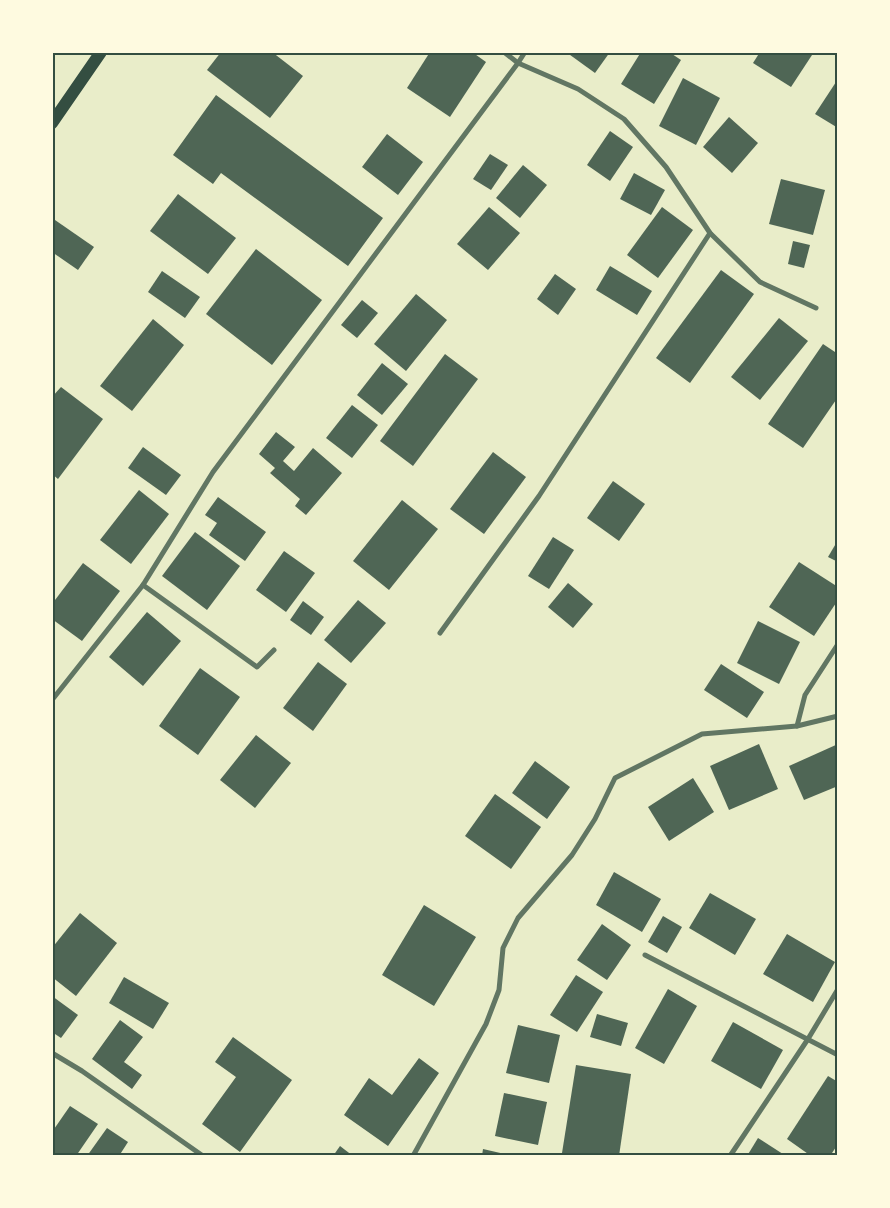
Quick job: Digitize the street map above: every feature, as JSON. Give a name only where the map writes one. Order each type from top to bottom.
[{"type":"main road","points":[[52,123],[101,52]]},
{"type":"street","points":[[504,52],[518,63],[578,89],[624,119],[666,167],[710,233],[760,282],[816,308]]},
{"type":"street","points":[[52,700],[143,586],[213,472],[525,52]]},
{"type":"street","points":[[440,633],[539,496],[710,233]]},
{"type":"street","points":[[143,586],[256,667],[274,650]]},
{"type":"street","points":[[796,726],[806,695],[838,644]]},
{"type":"street","points":[[413,1156],[486,1024],[498,990],[503,948],[518,918],[572,855],[595,819],[615,778],[702,734],[796,726],[838,716]]},
{"type":"street","points":[[645,955],[838,1055]]},
{"type":"street","points":[[730,1156],[808,1039],[838,989]]},
{"type":"street","points":[[52,1053],[82,1071],[203,1156]]},
{"type":"building","points":[[221,52],[272,52],[303,76],[270,118],[207,70]]},
{"type":"building","points":[[430,52],[472,52],[486,62],[450,117],[407,88]]},
{"type":"building","points":[[566,52],[610,52],[595,73]]},
{"type":"building","points":[[641,52],[669,52],[681,60],[654,104],[621,84]]},
{"type":"building","points":[[760,52],[814,52],[791,87],[753,63]]},
{"type":"building","points":[[683,78],[720,98],[696,145],[659,126]]},
{"type":"building","points":[[838,79],[838,128],[815,114]]},
{"type":"building","points":[[216,95],[383,218],[348,266],[221,173],[213,184],[173,155]]},
{"type":"building","points":[[729,117],[758,143],[732,173],[703,147]]},
{"type":"building","points":[[610,131],[633,147],[610,181],[587,165]]},
{"type":"building","points":[[387,134],[423,162],[398,195],[362,167]]},
{"type":"building","points":[[490,154],[508,165],[491,190],[473,179]]},
{"type":"building","points":[[523,165],[547,185],[520,218],[496,198]]},
{"type":"building","points":[[634,173],[665,190],[651,215],[620,199]]},
{"type":"building","points":[[781,179],[825,190],[813,235],[769,224]]},
{"type":"building","points":[[178,194],[236,238],[208,274],[150,231]]},
{"type":"building","points":[[489,207],[520,233],[488,270],[457,244]]},
{"type":"building","points":[[662,207],[693,230],[658,278],[627,255]]},
{"type":"building","points":[[55,220],[94,247],[78,270],[52,252],[52,224]]},
{"type":"building","points":[[793,241],[810,245],[804,268],[788,264]]},
{"type":"building","points":[[256,249],[322,300],[272,365],[206,314]]},
{"type":"building","points":[[610,266],[652,291],[637,315],[596,290]]},
{"type":"building","points":[[721,270],[754,294],[690,383],[656,358]]},
{"type":"building","points":[[162,271],[200,297],[185,318],[148,292]]},
{"type":"building","points":[[555,274],[576,289],[558,315],[537,299]]},
{"type":"building","points":[[416,294],[447,320],[406,371],[374,344]]},
{"type":"building","points":[[362,300],[378,313],[357,338],[341,325]]},
{"type":"building","points":[[779,318],[808,341],[760,400],[731,377]]},
{"type":"building","points":[[153,319],[184,345],[132,411],[100,386]]},
{"type":"building","points":[[823,344],[838,354],[838,397],[803,448],[768,424]]},
{"type":"building","points":[[445,354],[478,379],[413,466],[380,441]]},
{"type":"building","points":[[382,363],[408,384],[382,415],[357,395]]},
{"type":"building","points":[[61,387],[103,419],[58,479],[52,474],[52,397]]},
{"type":"building","points":[[352,405],[378,425],[352,458],[326,438]]},
{"type":"building","points":[[276,432],[295,447],[283,461],[294,471],[313,448],[342,473],[306,515],[295,506],[300,499],[270,473],[275,468],[259,454]]},
{"type":"building","points":[[143,447],[181,475],[166,495],[128,468]]},
{"type":"building","points":[[493,452],[526,477],[484,534],[450,509]]},
{"type":"building","points":[[613,481],[645,504],[619,541],[587,518]]},
{"type":"building","points":[[139,490],[169,514],[131,564],[100,540]]},
{"type":"building","points":[[218,497],[266,532],[245,561],[209,535],[217,523],[205,515]]},
{"type":"building","points":[[402,500],[438,529],[389,590],[353,561]]},
{"type":"building","points":[[195,532],[240,566],[207,610],[162,576]]},
{"type":"building","points":[[553,537],[574,550],[549,589],[528,576]]},
{"type":"building","points":[[838,540],[838,562],[828,557]]},
{"type":"building","points":[[284,551],[315,573],[286,612],[256,590]]},
{"type":"building","points":[[799,562],[838,587],[838,600],[814,636],[769,607]]},
{"type":"building","points":[[83,563],[120,591],[82,641],[52,619],[52,604]]},
{"type":"building","points":[[568,583],[593,604],[573,628],[548,607]]},
{"type":"building","points":[[358,600],[386,623],[351,663],[324,640]]},
{"type":"building","points":[[303,601],[324,617],[311,635],[290,620]]},
{"type":"building","points":[[147,612],[181,641],[143,686],[109,657]]},
{"type":"building","points":[[758,621],[800,642],[779,684],[737,663]]},
{"type":"building","points":[[318,662],[347,684],[313,731],[283,708]]},
{"type":"building","points":[[721,664],[764,692],[747,718],[704,690]]},
{"type":"building","points":[[200,668],[240,697],[198,755],[159,726]]},
{"type":"building","points":[[256,735],[291,763],[255,808],[220,780]]},
{"type":"building","points":[[759,744],[778,789],[729,810],[710,766]]},
{"type":"building","points":[[838,744],[838,786],[804,800],[789,766]]},
{"type":"building","points":[[535,761],[570,787],[547,819],[512,793]]},
{"type":"building","points":[[693,778],[714,812],[669,841],[648,807]]},
{"type":"building","points":[[495,794],[541,827],[511,869],[465,836]]},
{"type":"building","points":[[614,872],[661,899],[642,932],[596,905]]},
{"type":"building","points":[[710,893],[756,919],[735,955],[689,928]]},
{"type":"building","points":[[424,905],[476,937],[434,1006],[382,975]]},
{"type":"building","points":[[80,913],[117,943],[76,996],[52,977],[52,948]]},
{"type":"building","points":[[663,916],[682,927],[667,953],[648,942]]},
{"type":"building","points":[[602,924],[631,945],[607,980],[577,960]]},
{"type":"building","points":[[787,934],[835,962],[813,1002],[763,974]]},
{"type":"building","points":[[576,975],[603,992],[577,1032],[550,1015]]},
{"type":"building","points":[[124,977],[169,1003],[153,1029],[109,1003]]},
{"type":"building","points":[[668,989],[697,1006],[664,1064],[635,1048]]},
{"type":"building","points":[[52,996],[78,1015],[61,1038],[52,1032]]},
{"type":"building","points":[[597,1014],[628,1023],[621,1046],[590,1037]]},
{"type":"building","points":[[120,1020],[143,1037],[124,1062],[142,1075],[132,1089],[92,1059]]},
{"type":"building","points":[[733,1022],[783,1050],[761,1089],[711,1061]]},
{"type":"building","points":[[518,1025],[560,1035],[549,1083],[506,1073]]},
{"type":"building","points":[[233,1037],[292,1080],[240,1152],[202,1124],[236,1077],[215,1062]]},
{"type":"building","points":[[419,1058],[439,1073],[388,1146],[344,1115],[369,1078],[392,1095]]},
{"type":"building","points":[[576,1065],[631,1074],[619,1156],[577,1156],[562,1153]]},
{"type":"building","points":[[828,1076],[838,1082],[838,1144],[830,1156],[811,1156],[787,1139]]},
{"type":"building","points":[[504,1093],[547,1102],[538,1145],[495,1136]]},
{"type":"building","points":[[70,1106],[98,1124],[76,1156],[52,1156],[52,1132]]},
{"type":"building","points":[[107,1128],[128,1142],[119,1156],[87,1156]]},
{"type":"building","points":[[758,1138],[786,1156],[747,1156]]},
{"type":"building","points":[[340,1146],[353,1156],[333,1156]]},
{"type":"building","points":[[483,1149],[509,1155],[509,1156],[482,1156]]}]
